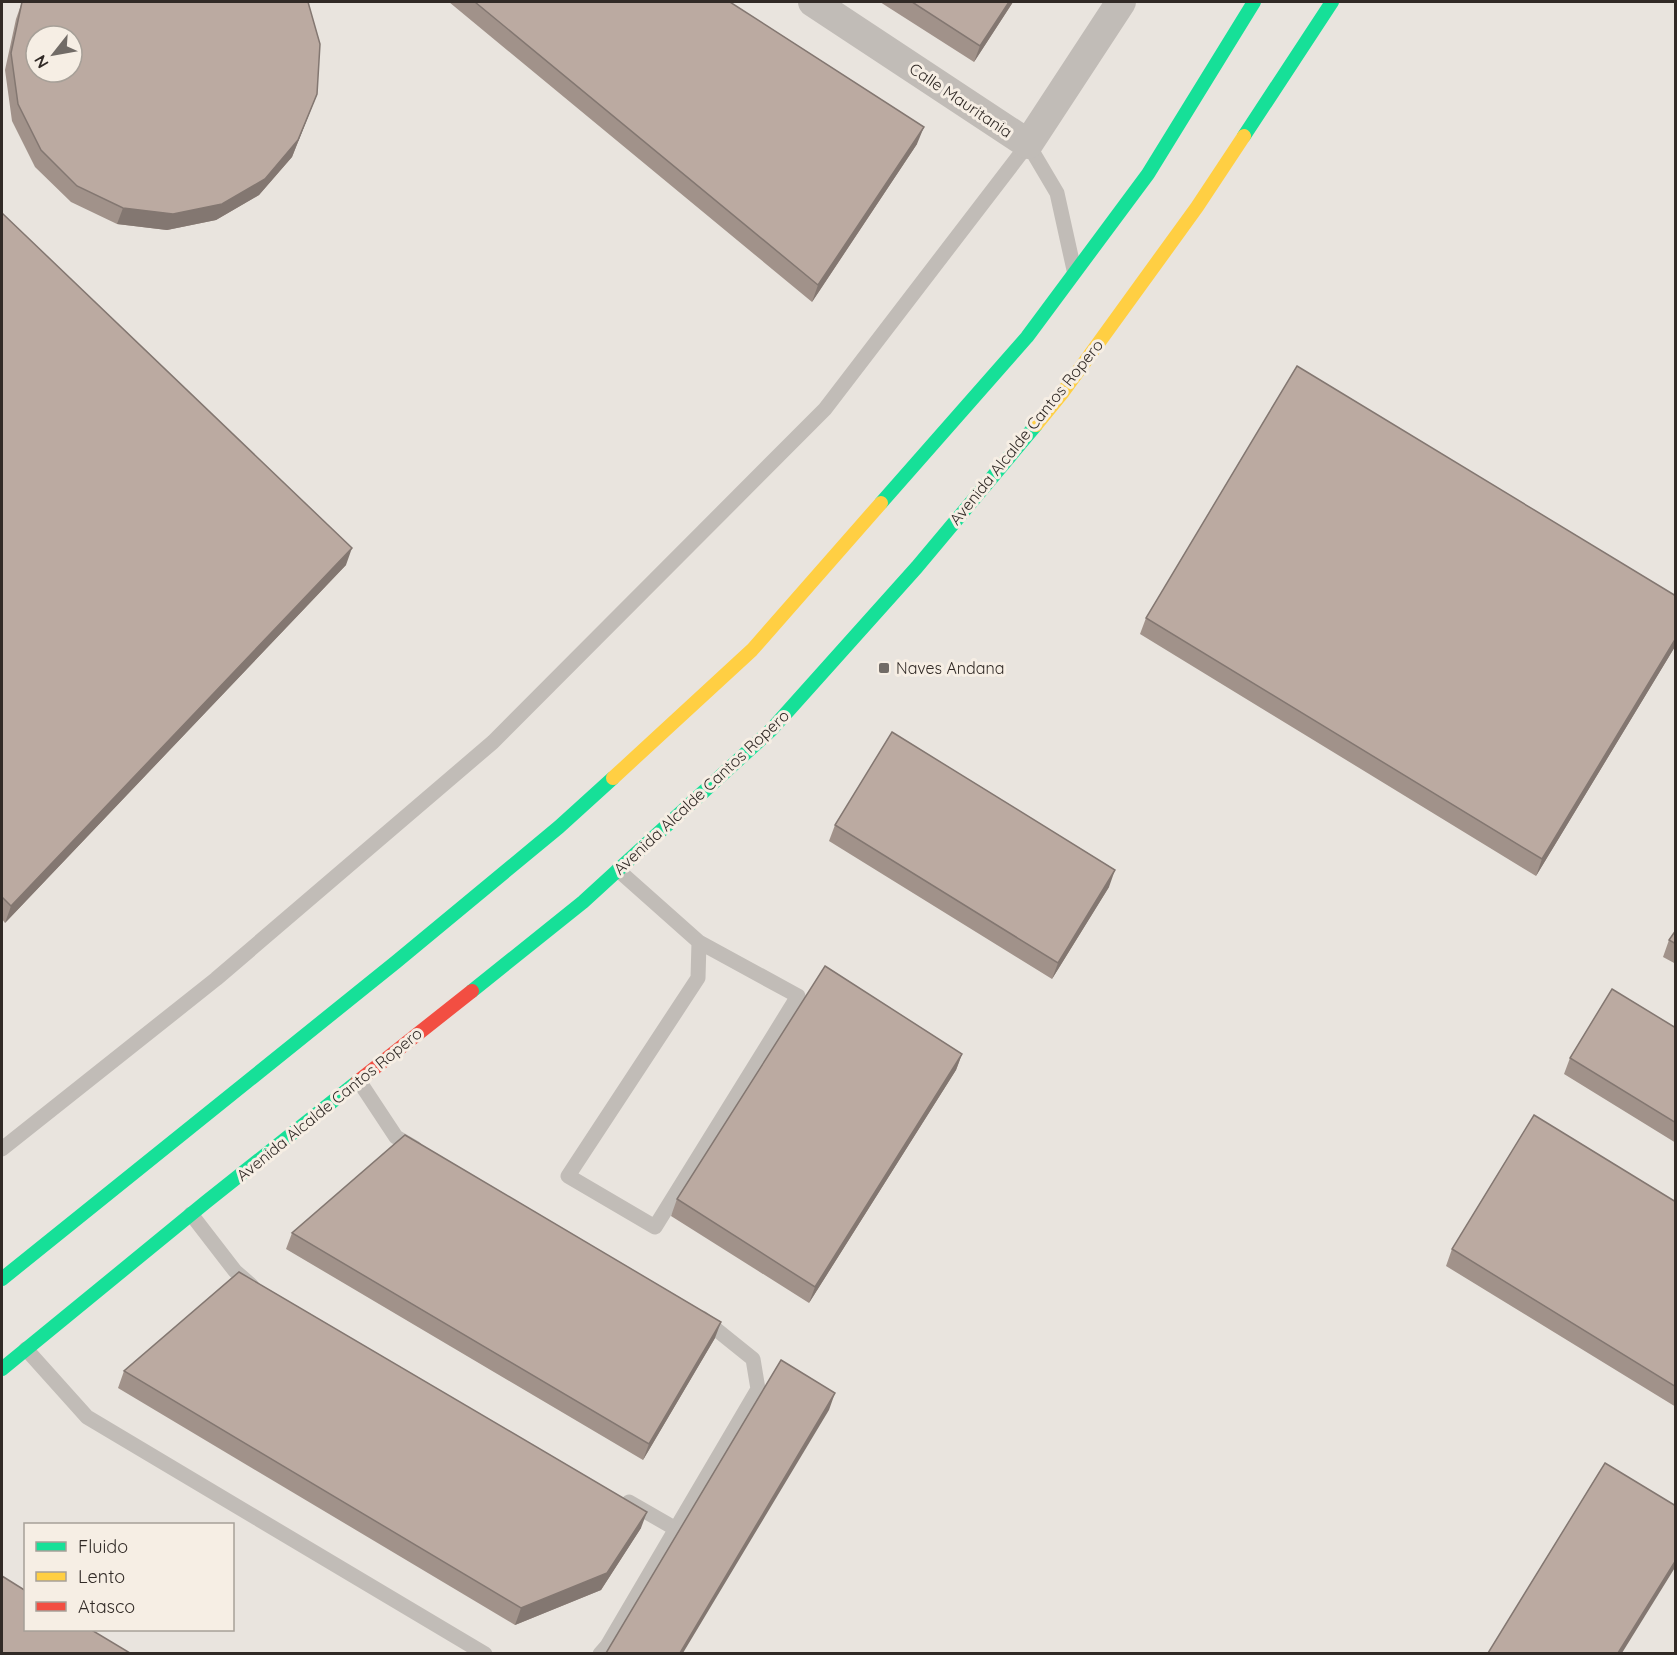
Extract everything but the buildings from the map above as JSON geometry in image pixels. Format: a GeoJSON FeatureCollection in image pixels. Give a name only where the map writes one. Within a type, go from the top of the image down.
{"type":"FeatureCollection","features":[{"type":"Feature","properties":{"kind":"main road"},"geometry":{"type":"LineString","coordinates":[[2,1279],[378,977],[559,827],[752,650],[1027,337],[1148,174],[1254,2]]}},
{"type":"Feature","properties":{"kind":"main road","name":"Avenida Alcalde Cantos Ropero"},"geometry":{"type":"LineString","coordinates":[[2,1369],[191,1214],[583,902],[771,730],[917,567],[1063,392],[1197,207],[1332,2]]}},
{"type":"Feature","properties":{"kind":"street","name":"Calle Mauritania"},"geometry":{"type":"LineString","coordinates":[[813,2],[1028,144],[1121,2]]}},
{"type":"Feature","properties":{"kind":"lane"},"geometry":{"type":"LineString","coordinates":[[2,1149],[216,979],[493,742],[825,409],[1028,144],[1057,193],[1074,273]]}},
{"type":"Feature","properties":{"kind":"lane"},"geometry":{"type":"LineString","coordinates":[[618,870],[699,942],[798,996],[656,1227],[568,1176],[698,978],[699,942]]}},
{"type":"Feature","properties":{"kind":"lane"},"geometry":{"type":"LineString","coordinates":[[359,1080],[396,1137],[424,1153]]}},
{"type":"Feature","properties":{"kind":"lane"},"geometry":{"type":"LineString","coordinates":[[191,1214],[235,1271],[254,1287],[263,1291]]}},
{"type":"Feature","properties":{"kind":"lane"},"geometry":{"type":"LineString","coordinates":[[600,1653],[607,1646],[758,1389],[753,1359],[711,1323],[690,1311]]}},
{"type":"Feature","properties":{"kind":"lane"},"geometry":{"type":"LineString","coordinates":[[26,1349],[87,1417],[484,1653]]}},
{"type":"Feature","properties":{"kind":"lane"},"geometry":{"type":"LineString","coordinates":[[615,1493],[676,1529]]}},
{"type":"Feature","properties":{"kind":"traffic: fast"},"geometry":{"type":"LineString","coordinates":[[881,503],[1027,337],[1148,174],[1254,2]]}},
{"type":"Feature","properties":{"kind":"traffic: fast"},"geometry":{"type":"LineString","coordinates":[[1244,136],[1332,2]]}},
{"type":"Feature","properties":{"kind":"traffic: fast"},"geometry":{"type":"LineString","coordinates":[[472,991],[583,902],[771,730],[917,567],[1036,425]]}},
{"type":"Feature","properties":{"kind":"traffic: fast"},"geometry":{"type":"LineString","coordinates":[[2,1279],[396,962],[559,827],[613,778]]}},
{"type":"Feature","properties":{"kind":"traffic: fast"},"geometry":{"type":"LineString","coordinates":[[2,1369],[357,1082]]}},
{"type":"Feature","properties":{"kind":"traffic: slow"},"geometry":{"type":"LineString","coordinates":[[1036,425],[1063,392],[1197,207],[1244,136]]}},
{"type":"Feature","properties":{"kind":"traffic: slow"},"geometry":{"type":"LineString","coordinates":[[613,778],[752,650],[881,503]]}},
{"type":"Feature","properties":{"kind":"traffic: jam"},"geometry":{"type":"LineString","coordinates":[[357,1082],[472,991]]}},
{"type":"Feature","properties":{"kind":"place","name":"Naves Andana"},"geometry":{"type":"Point","coordinates":[884,668]}}]}
